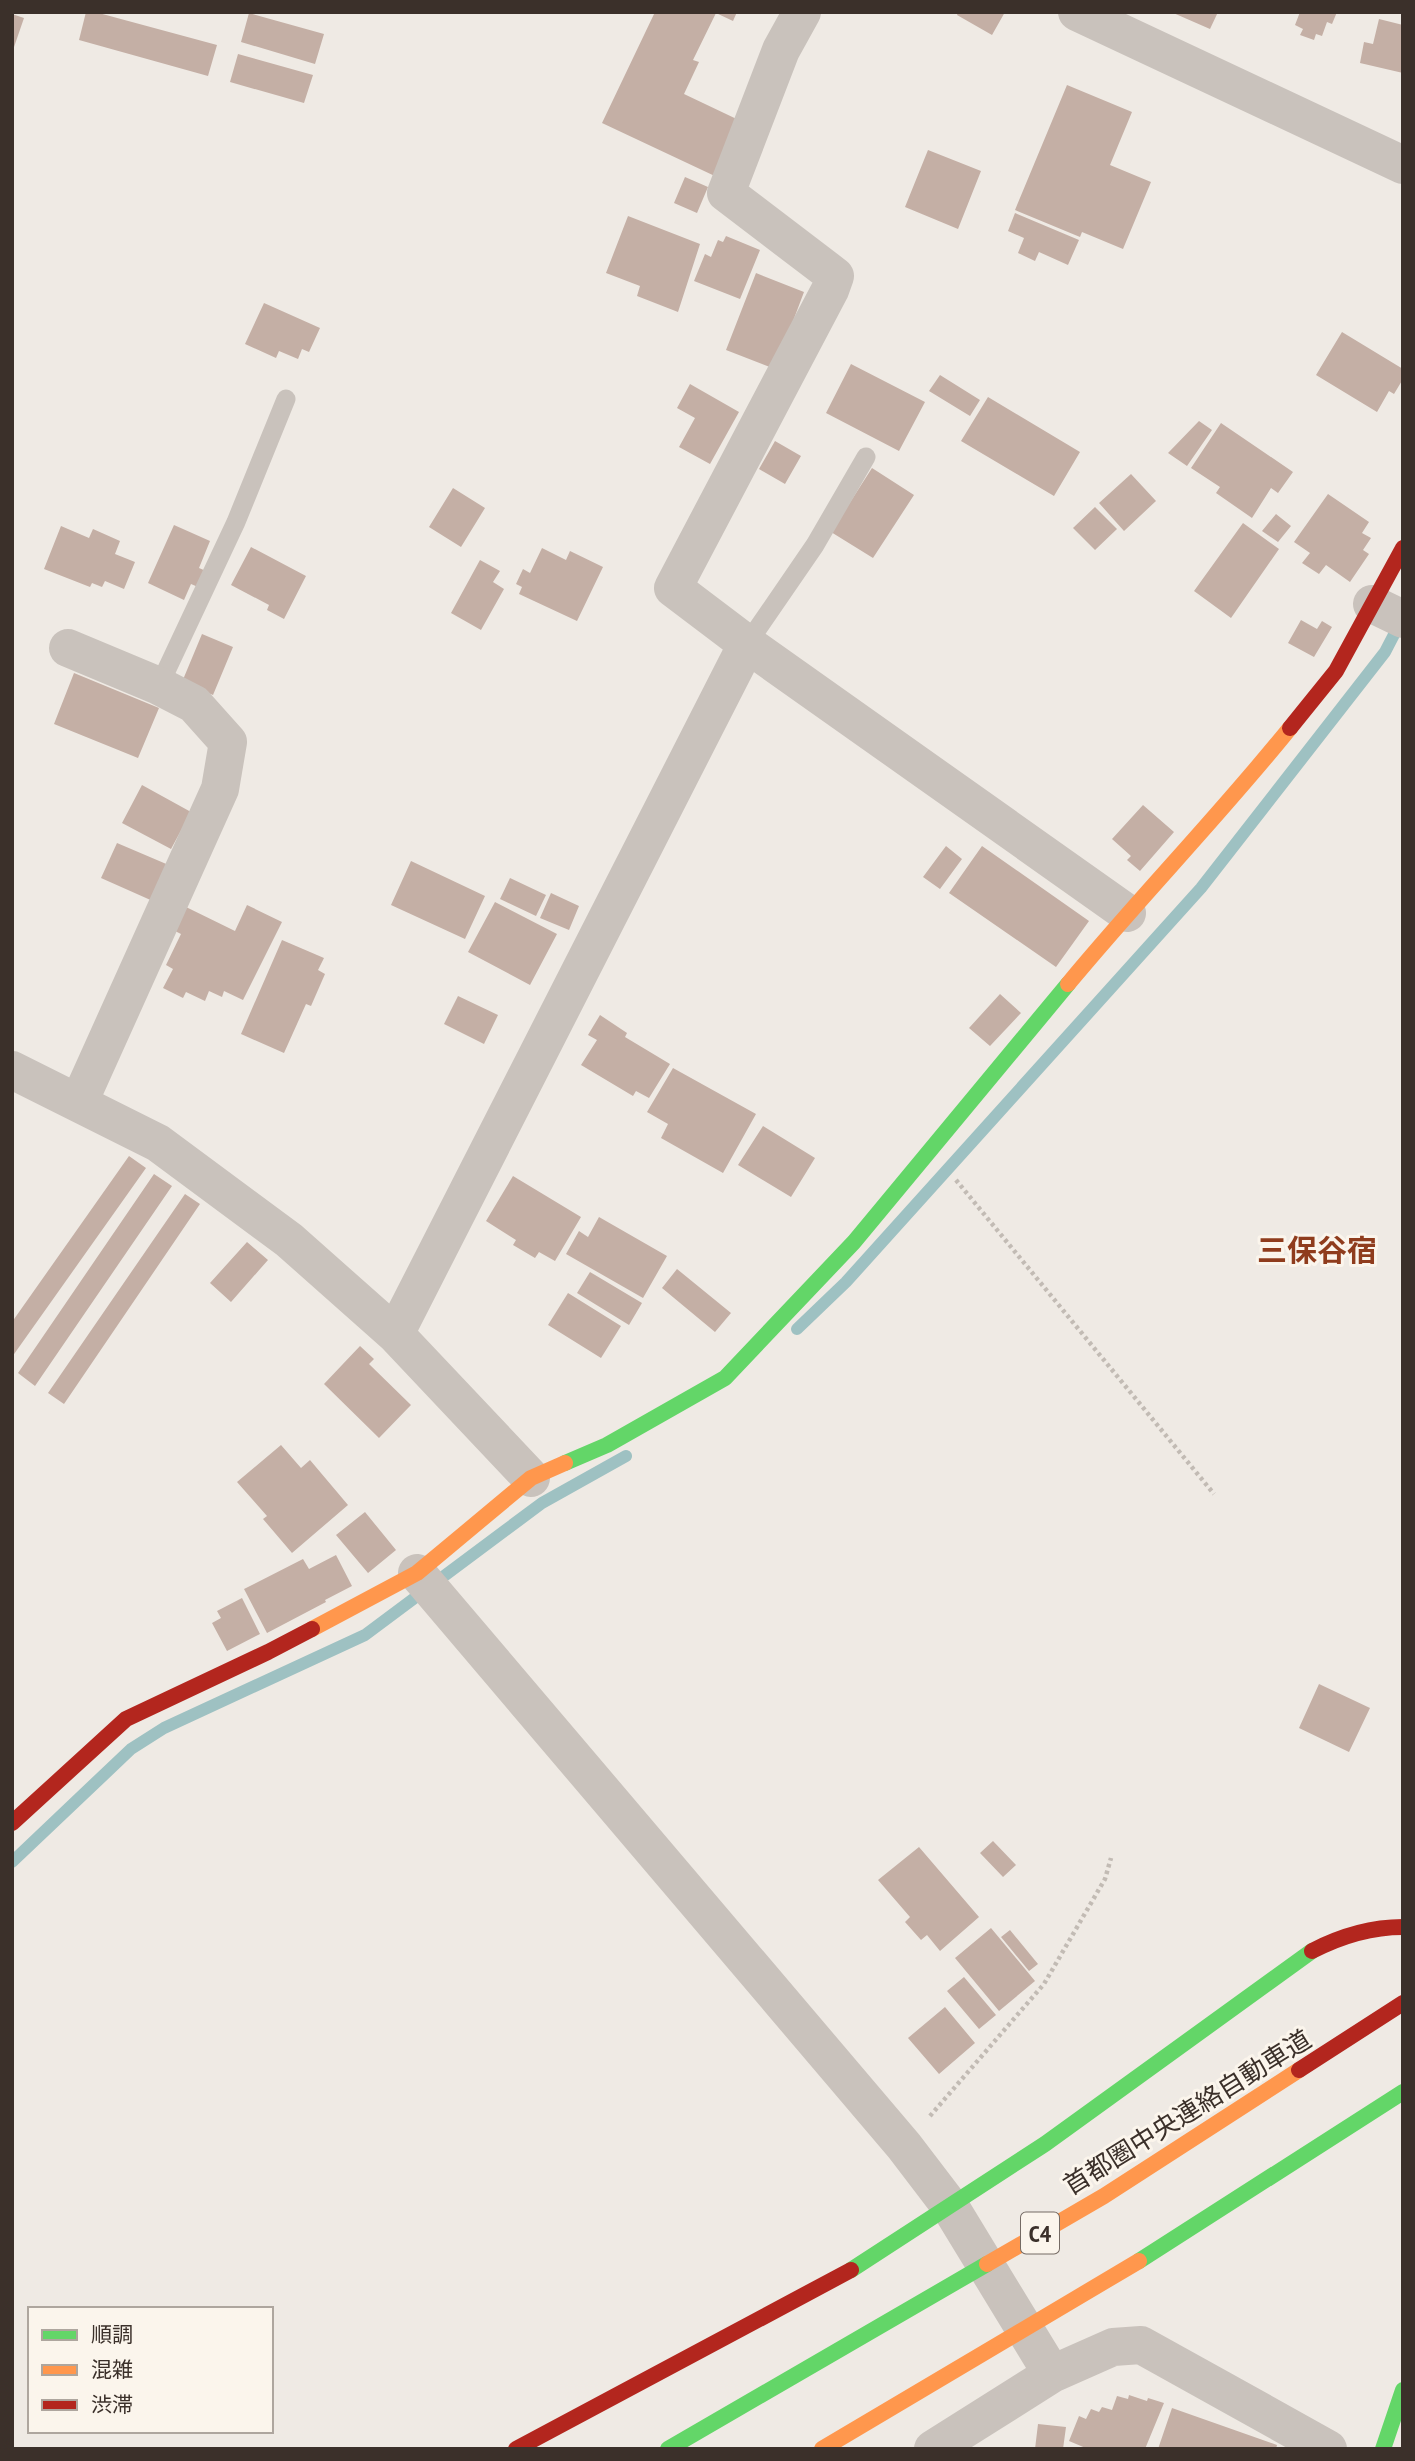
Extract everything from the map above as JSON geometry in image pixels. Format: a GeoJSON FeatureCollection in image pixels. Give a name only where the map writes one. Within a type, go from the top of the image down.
{"type":"FeatureCollection","features":[{"type":"Feature","properties":{"kind":"main road"},"geometry":{"type":"LineString","coordinates":[[12,1823],[126,1719],[268,1652],[417,1573],[531,1478],[607,1445],[725,1378],[855,1242],[1127,913],[1237,794],[1387,611],[1403,548]]}},
{"type":"Feature","properties":{"kind":"main road"},"geometry":{"type":"LineString","coordinates":[[516,2449],[848,2272],[1045,2144],[1304,1955],[1343,1935],[1381,1926],[1403,1927]]}},
{"type":"Feature","properties":{"kind":"main road","name":"首都圏中央連絡自動車道"},"geometry":{"type":"LineString","coordinates":[[668,2449],[1104,2196],[1403,2003]]}},
{"type":"Feature","properties":{"kind":"main road"},"geometry":{"type":"LineString","coordinates":[[822,2449],[1131,2266],[1403,2092]]}},
{"type":"Feature","properties":{"kind":"main road"},"geometry":{"type":"LineString","coordinates":[[1383,2449],[1403,2390]]}},
{"type":"Feature","properties":{"kind":"street"},"geometry":{"type":"LineString","coordinates":[[802,12],[781,50],[726,193],[835,275],[830,290],[673,588],[747,644],[1127,913]]}},
{"type":"Feature","properties":{"kind":"street"},"geometry":{"type":"LineString","coordinates":[[1077,12],[1403,165]]}},
{"type":"Feature","properties":{"kind":"street"},"geometry":{"type":"LineString","coordinates":[[395,1334],[747,644]]}},
{"type":"Feature","properties":{"kind":"street"},"geometry":{"type":"LineString","coordinates":[[68,648],[159,686],[194,704],[228,742],[220,789],[79,1102]]}},
{"type":"Feature","properties":{"kind":"street"},"geometry":{"type":"LineString","coordinates":[[12,1070],[158,1143],[289,1240],[395,1334],[531,1478]]}},
{"type":"Feature","properties":{"kind":"street"},"geometry":{"type":"LineString","coordinates":[[417,1573],[904,2146],[949,2205],[1052,2374]]}},
{"type":"Feature","properties":{"kind":"street"},"geometry":{"type":"LineString","coordinates":[[933,2449],[983,2433],[1052,2374],[1112,2347],[1141,2345],[1328,2449]]}},
{"type":"Feature","properties":{"kind":"lane"},"geometry":{"type":"LineString","coordinates":[[159,686],[236,522],[286,399]]}},
{"type":"Feature","properties":{"kind":"lane"},"geometry":{"type":"LineString","coordinates":[[747,644],[815,545],[866,457]]}},
{"type":"Feature","properties":{"kind":"path"},"geometry":{"type":"LineString","coordinates":[[931,1150],[1214,1494]]}},
{"type":"Feature","properties":{"kind":"path"},"geometry":{"type":"LineString","coordinates":[[904,2146],[1044,1984],[1105,1879],[1111,1858]]}},
{"type":"Feature","properties":{"kind":"building"},"geometry":{"type":"Polygon","coordinates":[[[86,12],[95,12],[217,45],[208,76],[79,40],[86,12]]]}},
{"type":"Feature","properties":{"kind":"building"},"geometry":{"type":"Polygon","coordinates":[[[655,12],[737,12],[733,21],[716,13],[693,60],[699,62],[684,94],[745,123],[719,178],[602,123],[655,12]]]}},
{"type":"Feature","properties":{"kind":"building"},"geometry":{"type":"Polygon","coordinates":[[[958,12],[1005,12],[992,35],[957,15],[958,12]]]}},
{"type":"Feature","properties":{"kind":"building"},"geometry":{"type":"Polygon","coordinates":[[[1171,12],[1218,12],[1210,29],[1171,12]]]}},
{"type":"Feature","properties":{"kind":"building"},"geometry":{"type":"Polygon","coordinates":[[[1300,12],[1337,12],[1332,24],[1327,22],[1322,36],[1316,34],[1314,40],[1300,35],[1303,29],[1295,25],[1300,12]]]}},
{"type":"Feature","properties":{"kind":"building"},"geometry":{"type":"Polygon","coordinates":[[[249,13],[324,34],[315,64],[241,42],[249,13]]]}},
{"type":"Feature","properties":{"kind":"building"},"geometry":{"type":"Polygon","coordinates":[[[12,14],[24,18],[13,50],[12,50],[12,14]]]}},
{"type":"Feature","properties":{"kind":"building"},"geometry":{"type":"Polygon","coordinates":[[[1379,19],[1403,25],[1403,73],[1360,63],[1364,42],[1373,44],[1379,19]]]}},
{"type":"Feature","properties":{"kind":"building"},"geometry":{"type":"Polygon","coordinates":[[[238,54],[313,75],[304,103],[230,82],[238,54]]]}},
{"type":"Feature","properties":{"kind":"building"},"geometry":{"type":"Polygon","coordinates":[[[1067,85],[1132,112],[1110,165],[1151,182],[1123,249],[1082,232],[1080,237],[1015,210],[1067,85]]]}},
{"type":"Feature","properties":{"kind":"building"},"geometry":{"type":"Polygon","coordinates":[[[928,150],[981,171],[958,229],[905,207],[928,150]]]}},
{"type":"Feature","properties":{"kind":"building"},"geometry":{"type":"Polygon","coordinates":[[[685,177],[708,187],[697,213],[674,203],[685,177]]]}},
{"type":"Feature","properties":{"kind":"building"},"geometry":{"type":"Polygon","coordinates":[[[1015,213],[1079,240],[1068,265],[1039,252],[1035,261],[1018,253],[1024,238],[1008,231],[1015,213]]]}},
{"type":"Feature","properties":{"kind":"building"},"geometry":{"type":"Polygon","coordinates":[[[628,216],[700,244],[678,312],[637,296],[640,286],[606,273],[628,216]]]}},
{"type":"Feature","properties":{"kind":"building"},"geometry":{"type":"Polygon","coordinates":[[[726,236],[760,250],[740,299],[694,281],[705,254],[711,257],[718,240],[723,242],[726,236]]]}},
{"type":"Feature","properties":{"kind":"building"},"geometry":{"type":"Polygon","coordinates":[[[756,273],[804,292],[775,369],[726,350],[756,273]]]}},
{"type":"Feature","properties":{"kind":"building"},"geometry":{"type":"Polygon","coordinates":[[[264,303],[320,328],[309,352],[302,349],[298,359],[279,351],[276,358],[245,344],[264,303]]]}},
{"type":"Feature","properties":{"kind":"building"},"geometry":{"type":"Polygon","coordinates":[[[1342,332],[1403,369],[1403,379],[1394,394],[1389,391],[1377,412],[1316,375],[1342,332]]]}},
{"type":"Feature","properties":{"kind":"building"},"geometry":{"type":"Polygon","coordinates":[[[851,364],[925,402],[899,451],[826,413],[851,364]]]}},
{"type":"Feature","properties":{"kind":"building"},"geometry":{"type":"Polygon","coordinates":[[[940,375],[980,400],[970,416],[929,391],[940,375]]]}},
{"type":"Feature","properties":{"kind":"building"},"geometry":{"type":"Polygon","coordinates":[[[690,384],[739,412],[710,464],[679,447],[695,418],[677,408],[690,384]]]}},
{"type":"Feature","properties":{"kind":"building"},"geometry":{"type":"Polygon","coordinates":[[[988,397],[1080,452],[1054,496],[961,441],[988,397]]]}},
{"type":"Feature","properties":{"kind":"building"},"geometry":{"type":"Polygon","coordinates":[[[1199,421],[1212,430],[1187,466],[1168,453],[1199,421]]]}},
{"type":"Feature","properties":{"kind":"building"},"geometry":{"type":"Polygon","coordinates":[[[1221,423],[1293,472],[1278,493],[1271,488],[1252,518],[1216,493],[1220,487],[1191,468],[1221,423]]]}},
{"type":"Feature","properties":{"kind":"building"},"geometry":{"type":"Polygon","coordinates":[[[775,441],[801,456],[785,484],[759,469],[775,441]]]}},
{"type":"Feature","properties":{"kind":"building"},"geometry":{"type":"Polygon","coordinates":[[[872,468],[914,495],[873,558],[831,532],[872,468]]]}},
{"type":"Feature","properties":{"kind":"building"},"geometry":{"type":"Polygon","coordinates":[[[1131,474],[1156,501],[1124,531],[1099,503],[1131,474]]]}},
{"type":"Feature","properties":{"kind":"building"},"geometry":{"type":"Polygon","coordinates":[[[453,488],[485,508],[461,547],[429,527],[453,488]]]}},
{"type":"Feature","properties":{"kind":"building"},"geometry":{"type":"Polygon","coordinates":[[[1328,494],[1369,522],[1362,533],[1371,538],[1363,550],[1369,554],[1350,582],[1326,565],[1319,574],[1302,563],[1310,553],[1294,542],[1328,494]]]}},
{"type":"Feature","properties":{"kind":"building"},"geometry":{"type":"Polygon","coordinates":[[[1095,507],[1117,529],[1095,550],[1073,528],[1095,507]]]}},
{"type":"Feature","properties":{"kind":"building"},"geometry":{"type":"Polygon","coordinates":[[[1276,514],[1291,526],[1278,542],[1262,531],[1276,514]]]}},
{"type":"Feature","properties":{"kind":"building"},"geometry":{"type":"Polygon","coordinates":[[[1243,523],[1279,549],[1231,618],[1194,591],[1243,523]]]}},
{"type":"Feature","properties":{"kind":"building"},"geometry":{"type":"Polygon","coordinates":[[[174,525],[210,541],[199,568],[206,571],[198,587],[191,584],[184,600],[148,583],[174,525]]]}},
{"type":"Feature","properties":{"kind":"building"},"geometry":{"type":"Polygon","coordinates":[[[61,526],[89,538],[93,529],[120,541],[115,554],[135,562],[124,589],[105,581],[102,587],[92,583],[90,587],[44,569],[61,526]]]}},
{"type":"Feature","properties":{"kind":"building"},"geometry":{"type":"Polygon","coordinates":[[[251,547],[306,576],[284,619],[267,610],[269,605],[231,585],[251,547]]]}},
{"type":"Feature","properties":{"kind":"building"},"geometry":{"type":"Polygon","coordinates":[[[542,548],[566,560],[570,551],[603,567],[577,621],[519,594],[522,587],[516,584],[523,569],[530,573],[542,548]]]}},
{"type":"Feature","properties":{"kind":"building"},"geometry":{"type":"Polygon","coordinates":[[[480,560],[500,571],[493,582],[504,589],[481,630],[451,613],[480,560]]]}},
{"type":"Feature","properties":{"kind":"building"},"geometry":{"type":"Polygon","coordinates":[[[1301,620],[1317,629],[1322,621],[1332,627],[1314,657],[1288,643],[1301,620]]]}},
{"type":"Feature","properties":{"kind":"building"},"geometry":{"type":"Polygon","coordinates":[[[202,634],[233,647],[213,695],[182,682],[202,634]]]}},
{"type":"Feature","properties":{"kind":"building"},"geometry":{"type":"Polygon","coordinates":[[[74,673],[159,708],[138,758],[54,724],[74,673]]]}},
{"type":"Feature","properties":{"kind":"building"},"geometry":{"type":"Polygon","coordinates":[[[142,785],[191,812],[171,849],[122,823],[142,785]]]}},
{"type":"Feature","properties":{"kind":"building"},"geometry":{"type":"Polygon","coordinates":[[[1143,805],[1174,832],[1140,871],[1127,860],[1131,856],[1112,839],[1143,805]]]}},
{"type":"Feature","properties":{"kind":"building"},"geometry":{"type":"Polygon","coordinates":[[[117,843],[171,866],[155,902],[101,878],[117,843]]]}},
{"type":"Feature","properties":{"kind":"building"},"geometry":{"type":"Polygon","coordinates":[[[946,846],[962,859],[940,889],[923,877],[946,846]]]}},
{"type":"Feature","properties":{"kind":"building"},"geometry":{"type":"Polygon","coordinates":[[[982,846],[1089,921],[1056,967],[949,893],[982,846]]]}},
{"type":"Feature","properties":{"kind":"building"},"geometry":{"type":"Polygon","coordinates":[[[411,861],[485,896],[465,939],[391,905],[411,861]]]}},
{"type":"Feature","properties":{"kind":"building"},"geometry":{"type":"Polygon","coordinates":[[[510,878],[546,895],[536,916],[500,899],[510,878]]]}},
{"type":"Feature","properties":{"kind":"building"},"geometry":{"type":"Polygon","coordinates":[[[551,893],[579,906],[569,930],[540,918],[551,893]]]}},
{"type":"Feature","properties":{"kind":"building"},"geometry":{"type":"Polygon","coordinates":[[[495,902],[557,934],[530,985],[468,952],[495,902]]]}},
{"type":"Feature","properties":{"kind":"building"},"geometry":{"type":"Polygon","coordinates":[[[247,905],[282,922],[243,1000],[224,991],[222,997],[209,991],[205,1001],[186,992],[183,998],[163,988],[173,969],[166,965],[181,934],[175,931],[186,907],[235,931],[247,905]]]}},
{"type":"Feature","properties":{"kind":"building"},"geometry":{"type":"Polygon","coordinates":[[[282,940],[324,958],[318,970],[325,974],[311,1006],[306,1004],[284,1053],[241,1034],[282,940]]]}},
{"type":"Feature","properties":{"kind":"building"},"geometry":{"type":"Polygon","coordinates":[[[1000,994],[1021,1013],[990,1046],[969,1028],[1000,994]]]}},
{"type":"Feature","properties":{"kind":"building"},"geometry":{"type":"Polygon","coordinates":[[[458,996],[498,1015],[484,1044],[444,1024],[458,996]]]}},
{"type":"Feature","properties":{"kind":"building"},"geometry":{"type":"Polygon","coordinates":[[[600,1015],[627,1033],[625,1037],[670,1064],[649,1098],[636,1091],[633,1096],[581,1065],[597,1040],[588,1035],[600,1015]]]}},
{"type":"Feature","properties":{"kind":"building"},"geometry":{"type":"Polygon","coordinates":[[[673,1068],[756,1114],[723,1173],[661,1138],[668,1124],[647,1112],[673,1068]]]}},
{"type":"Feature","properties":{"kind":"building"},"geometry":{"type":"Polygon","coordinates":[[[763,1126],[815,1158],[791,1197],[738,1165],[763,1126]]]}},
{"type":"Feature","properties":{"kind":"building"},"geometry":{"type":"Polygon","coordinates":[[[129,1156],[146,1168],[12,1357],[12,1322],[129,1156]]]}},
{"type":"Feature","properties":{"kind":"building"},"geometry":{"type":"Polygon","coordinates":[[[154,1174],[172,1186],[35,1386],[18,1373],[154,1174]]]}},
{"type":"Feature","properties":{"kind":"building"},"geometry":{"type":"Polygon","coordinates":[[[513,1176],[581,1217],[555,1261],[539,1252],[535,1258],[513,1245],[516,1240],[486,1221],[513,1176]]]}},
{"type":"Feature","properties":{"kind":"building"},"geometry":{"type":"Polygon","coordinates":[[[185,1194],[200,1204],[64,1404],[48,1393],[185,1194]]]}},
{"type":"Feature","properties":{"kind":"building"},"geometry":{"type":"Polygon","coordinates":[[[599,1217],[667,1256],[643,1298],[566,1254],[579,1231],[588,1237],[599,1217]]]}},
{"type":"Feature","properties":{"kind":"building"},"geometry":{"type":"Polygon","coordinates":[[[247,1242],[268,1260],[231,1302],[210,1283],[247,1242]]]}},
{"type":"Feature","properties":{"kind":"building"},"geometry":{"type":"Polygon","coordinates":[[[677,1269],[731,1313],[715,1332],[662,1288],[677,1269]]]}},
{"type":"Feature","properties":{"kind":"building"},"geometry":{"type":"Polygon","coordinates":[[[590,1272],[642,1303],[629,1325],[577,1293],[590,1272]]]}},
{"type":"Feature","properties":{"kind":"building"},"geometry":{"type":"Polygon","coordinates":[[[568,1293],[621,1326],[601,1358],[548,1325],[568,1293]]]}},
{"type":"Feature","properties":{"kind":"building"},"geometry":{"type":"Polygon","coordinates":[[[360,1346],[374,1359],[369,1364],[411,1405],[379,1438],[324,1384],[360,1346]]]}},
{"type":"Feature","properties":{"kind":"building"},"geometry":{"type":"Polygon","coordinates":[[[281,1445],[301,1468],[310,1460],[348,1505],[292,1553],[263,1519],[267,1516],[237,1482],[281,1445]]]}},
{"type":"Feature","properties":{"kind":"building"},"geometry":{"type":"Polygon","coordinates":[[[365,1512],[396,1550],[368,1573],[336,1535],[365,1512]]]}},
{"type":"Feature","properties":{"kind":"building"},"geometry":{"type":"Polygon","coordinates":[[[336,1555],[352,1586],[267,1633],[244,1589],[303,1559],[309,1569],[336,1555]]]}},
{"type":"Feature","properties":{"kind":"building"},"geometry":{"type":"Polygon","coordinates":[[[242,1598],[260,1634],[227,1651],[212,1623],[221,1618],[217,1611],[242,1598]]]}},
{"type":"Feature","properties":{"kind":"building"},"geometry":{"type":"Polygon","coordinates":[[[1319,1684],[1370,1708],[1349,1752],[1299,1728],[1319,1684]]]}},
{"type":"Feature","properties":{"kind":"building"},"geometry":{"type":"Polygon","coordinates":[[[993,1841],[1016,1865],[1003,1877],[980,1853],[993,1841]]]}},
{"type":"Feature","properties":{"kind":"building"},"geometry":{"type":"Polygon","coordinates":[[[919,1847],[979,1917],[940,1951],[927,1935],[921,1940],[905,1922],[910,1917],[878,1880],[919,1847]]]}},
{"type":"Feature","properties":{"kind":"building"},"geometry":{"type":"Polygon","coordinates":[[[991,1928],[1035,1981],[999,2011],[955,1958],[991,1928]]]}},
{"type":"Feature","properties":{"kind":"building"},"geometry":{"type":"Polygon","coordinates":[[[1010,1930],[1038,1964],[1029,1971],[1001,1937],[1010,1930]]]}},
{"type":"Feature","properties":{"kind":"building"},"geometry":{"type":"Polygon","coordinates":[[[964,1977],[996,2015],[979,2029],[947,1991],[964,1977]]]}},
{"type":"Feature","properties":{"kind":"building"},"geometry":{"type":"Polygon","coordinates":[[[945,2007],[975,2043],[939,2074],[908,2038],[945,2007]]]}},
{"type":"Feature","properties":{"kind":"building"},"geometry":{"type":"Polygon","coordinates":[[[1129,2395],[1164,2403],[1145,2449],[1088,2449],[1069,2441],[1079,2416],[1086,2419],[1091,2409],[1099,2412],[1102,2407],[1112,2410],[1117,2396],[1128,2399],[1129,2395]]]}},
{"type":"Feature","properties":{"kind":"building"},"geometry":{"type":"Polygon","coordinates":[[[1172,2408],[1277,2445],[1276,2449],[1158,2449],[1172,2408]]]}},
{"type":"Feature","properties":{"kind":"building"},"geometry":{"type":"Polygon","coordinates":[[[1038,2424],[1066,2427],[1063,2449],[1035,2449],[1038,2424]]]}},
{"type":"Feature","properties":{"kind":"waterway"},"geometry":{"type":"LineString","coordinates":[[797,1329],[846,1282],[1201,888],[1385,652],[1400,623]]}},
{"type":"Feature","properties":{"kind":"waterway"},"geometry":{"type":"LineString","coordinates":[[12,1862],[131,1749],[164,1728],[365,1635],[542,1503],[626,1456]]}},
{"type":"Feature","properties":{"kind":"traffic: fast"},"geometry":{"type":"LineString","coordinates":[[565,1463],[607,1445],[725,1378],[854,1242],[1068,984]]}},
{"type":"Feature","properties":{"kind":"traffic: fast"},"geometry":{"type":"LineString","coordinates":[[851,2270],[1045,2144],[1312,1951]]}},
{"type":"Feature","properties":{"kind":"traffic: fast"},"geometry":{"type":"LineString","coordinates":[[1139,2261],[1403,2092]]}},
{"type":"Feature","properties":{"kind":"traffic: fast"},"geometry":{"type":"LineString","coordinates":[[668,2449],[987,2264]]}},
{"type":"Feature","properties":{"kind":"traffic: fast"},"geometry":{"type":"LineString","coordinates":[[1383,2449],[1403,2390]]}},
{"type":"Feature","properties":{"kind":"traffic: slow"},"geometry":{"type":"LineString","coordinates":[[1068,984],[1290,728]]}},
{"type":"Feature","properties":{"kind":"traffic: slow"},"geometry":{"type":"LineString","coordinates":[[312,1629],[417,1573],[531,1478],[565,1463]]}},
{"type":"Feature","properties":{"kind":"traffic: slow"},"geometry":{"type":"LineString","coordinates":[[987,2264],[1104,2196],[1299,2070]]}},
{"type":"Feature","properties":{"kind":"traffic: slow"},"geometry":{"type":"LineString","coordinates":[[822,2449],[1139,2261]]}},
{"type":"Feature","properties":{"kind":"traffic: jam"},"geometry":{"type":"LineString","coordinates":[[1290,728],[1336,671],[1403,548]]}},
{"type":"Feature","properties":{"kind":"traffic: jam"},"geometry":{"type":"LineString","coordinates":[[12,1823],[126,1719],[312,1629]]}},
{"type":"Feature","properties":{"kind":"traffic: jam"},"geometry":{"type":"LineString","coordinates":[[1312,1951],[1356,1933],[1403,1927]]}},
{"type":"Feature","properties":{"kind":"traffic: jam"},"geometry":{"type":"LineString","coordinates":[[1299,2070],[1403,2003]]}},
{"type":"Feature","properties":{"kind":"traffic: jam"},"geometry":{"type":"LineString","coordinates":[[516,2449],[851,2270]]}},
{"type":"Feature","properties":{"kind":"district","name":"三保谷宿"},"geometry":{"type":"Point","coordinates":[1317,1249]}}]}
